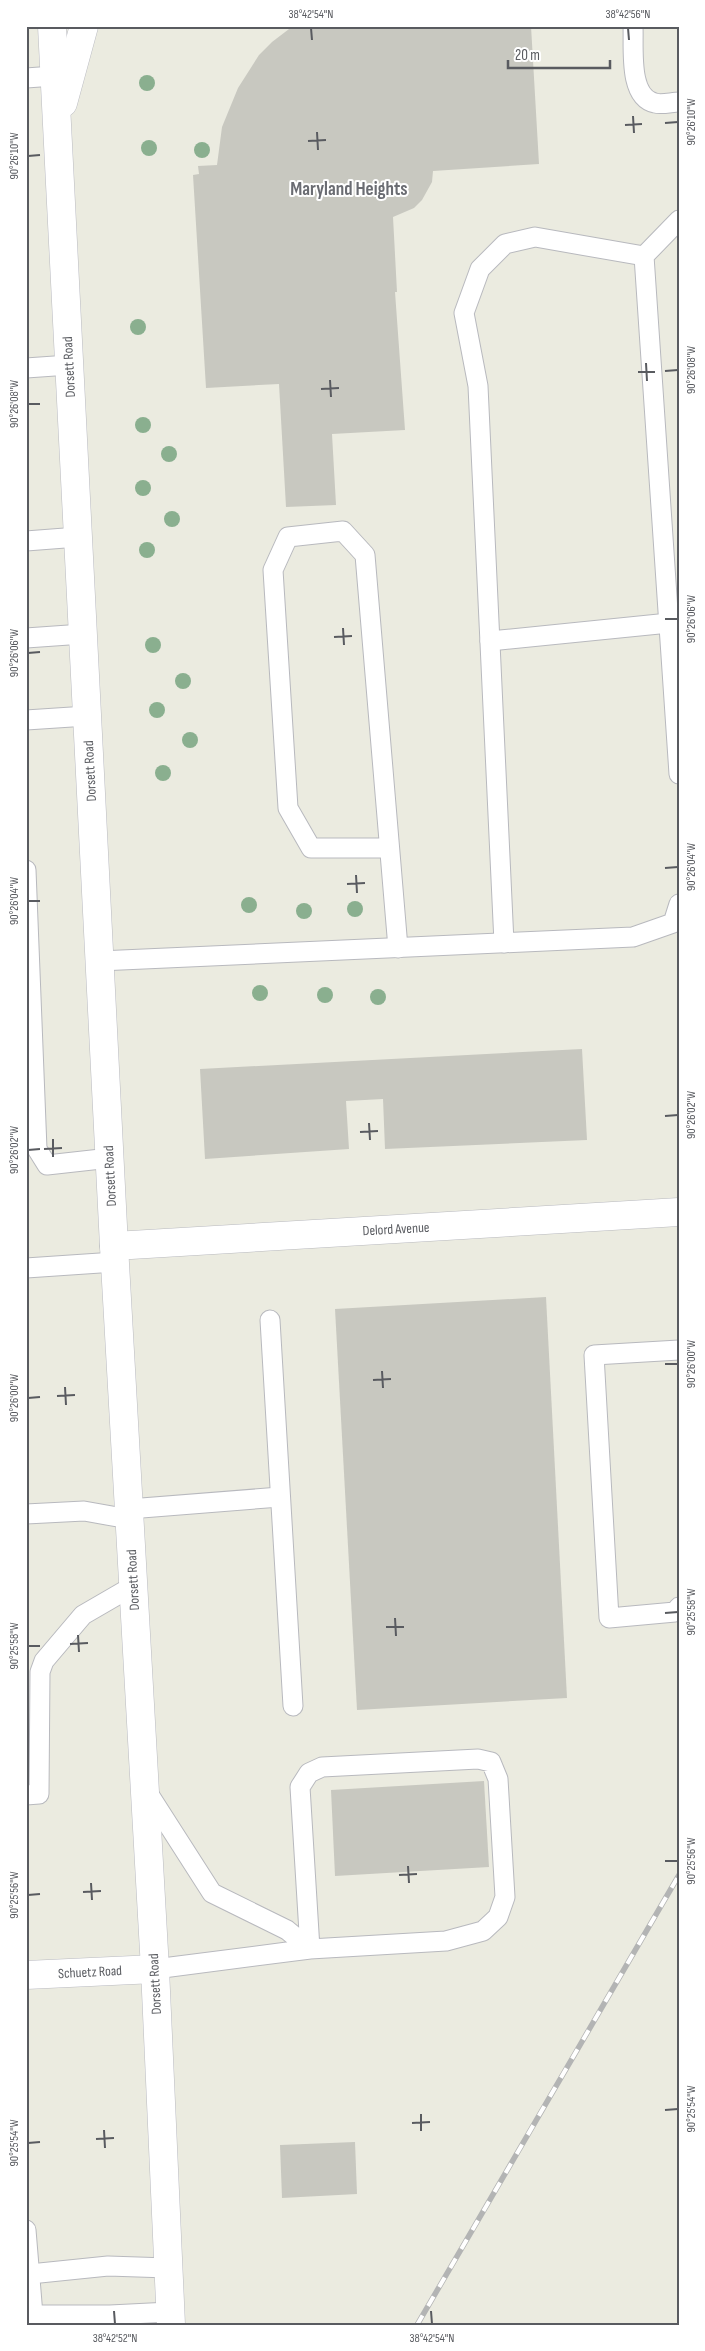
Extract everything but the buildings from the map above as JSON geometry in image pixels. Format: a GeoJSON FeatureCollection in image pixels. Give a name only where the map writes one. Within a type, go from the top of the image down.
{"type":"FeatureCollection","features":[{"type":"Feature","properties":{"kind":"main road","name":"Dorsett Road"},"geometry":{"type":"LineString","coordinates":[[52,26],[114,1254],[154,1969],[171,2318]]}},
{"type":"Feature","properties":{"kind":"main road"},"geometry":{"type":"LineString","coordinates":[[57,126],[84,26]]}},
{"type":"Feature","properties":{"kind":"main road","name":"Delord Avenue"},"geometry":{"type":"LineString","coordinates":[[114,1254],[679,1212]]}},
{"type":"Feature","properties":{"kind":"main road","name":"Schuetz Road"},"geometry":{"type":"LineString","coordinates":[[26,1975],[154,1969]]}},
{"type":"Feature","properties":{"kind":"lane"},"geometry":{"type":"LineString","coordinates":[[632,26],[636,88],[644,98],[656,104],[679,102]]}},
{"type":"Feature","properties":{"kind":"lane"},"geometry":{"type":"LineString","coordinates":[[26,78],[54,76]]}},
{"type":"Feature","properties":{"kind":"lane"},"geometry":{"type":"LineString","coordinates":[[679,220],[644,256],[679,774]]}},
{"type":"Feature","properties":{"kind":"lane"},"geometry":{"type":"LineString","coordinates":[[504,942],[478,386],[464,313],[480,269],[505,244],[534,237],[644,256]]}},
{"type":"Feature","properties":{"kind":"lane"},"geometry":{"type":"LineString","coordinates":[[26,368],[69,364]]}},
{"type":"Feature","properties":{"kind":"lane"},"geometry":{"type":"LineString","coordinates":[[389,848],[311,848],[288,808],[273,570],[288,537],[343,531],[364,555],[398,948]]}},
{"type":"Feature","properties":{"kind":"lane"},"geometry":{"type":"LineString","coordinates":[[26,541],[78,537]]}},
{"type":"Feature","properties":{"kind":"lane"},"geometry":{"type":"LineString","coordinates":[[490,641],[669,623]]}},
{"type":"Feature","properties":{"kind":"lane"},"geometry":{"type":"LineString","coordinates":[[26,638],[83,634]]}},
{"type":"Feature","properties":{"kind":"lane"},"geometry":{"type":"LineString","coordinates":[[26,720],[87,716]]}},
{"type":"Feature","properties":{"kind":"lane"},"geometry":{"type":"LineString","coordinates":[[26,870],[37,1149],[47,1166],[110,1158]]}},
{"type":"Feature","properties":{"kind":"lane"},"geometry":{"type":"LineString","coordinates":[[99,961],[633,937],[673,923],[679,904]]}},
{"type":"Feature","properties":{"kind":"lane"},"geometry":{"type":"LineString","coordinates":[[26,1268],[114,1254]]}},
{"type":"Feature","properties":{"kind":"lane"},"geometry":{"type":"LineString","coordinates":[[270,1320],[292,1706]]}},
{"type":"Feature","properties":{"kind":"lane"},"geometry":{"type":"LineString","coordinates":[[679,1350],[594,1355],[609,1618],[675,1612],[679,1607]]}},
{"type":"Feature","properties":{"kind":"lane"},"geometry":{"type":"LineString","coordinates":[[26,1514],[84,1511],[129,1514],[280,1498]]}},
{"type":"Feature","properties":{"kind":"lane"},"geometry":{"type":"LineString","coordinates":[[26,1795],[39,1794],[40,1672],[44,1661],[83,1615],[133,1586]]}},
{"type":"Feature","properties":{"kind":"lane"},"geometry":{"type":"LineString","coordinates":[[154,1969],[310,1949],[446,1941],[484,1931],[498,1918],[505,1896],[498,1779],[491,1762],[478,1759],[322,1767],[309,1773],[300,1786],[310,1949]]}},
{"type":"Feature","properties":{"kind":"lane"},"geometry":{"type":"LineString","coordinates":[[144,1788],[212,1893],[287,1930],[310,1949]]}},
{"type":"Feature","properties":{"kind":"lane"},"geometry":{"type":"LineString","coordinates":[[26,2230],[33,2315],[110,2315],[171,2318]]}},
{"type":"Feature","properties":{"kind":"lane"},"geometry":{"type":"LineString","coordinates":[[30,2274],[108,2266],[168,2268]]}},
{"type":"Feature","properties":{"kind":"railway"},"geometry":{"type":"LineString","coordinates":[[417,2325],[679,1875]]}},
{"type":"Feature","properties":{"kind":"district","name":"Maryland Heights"},"geometry":{"type":"Point","coordinates":[349,189]}}]}
